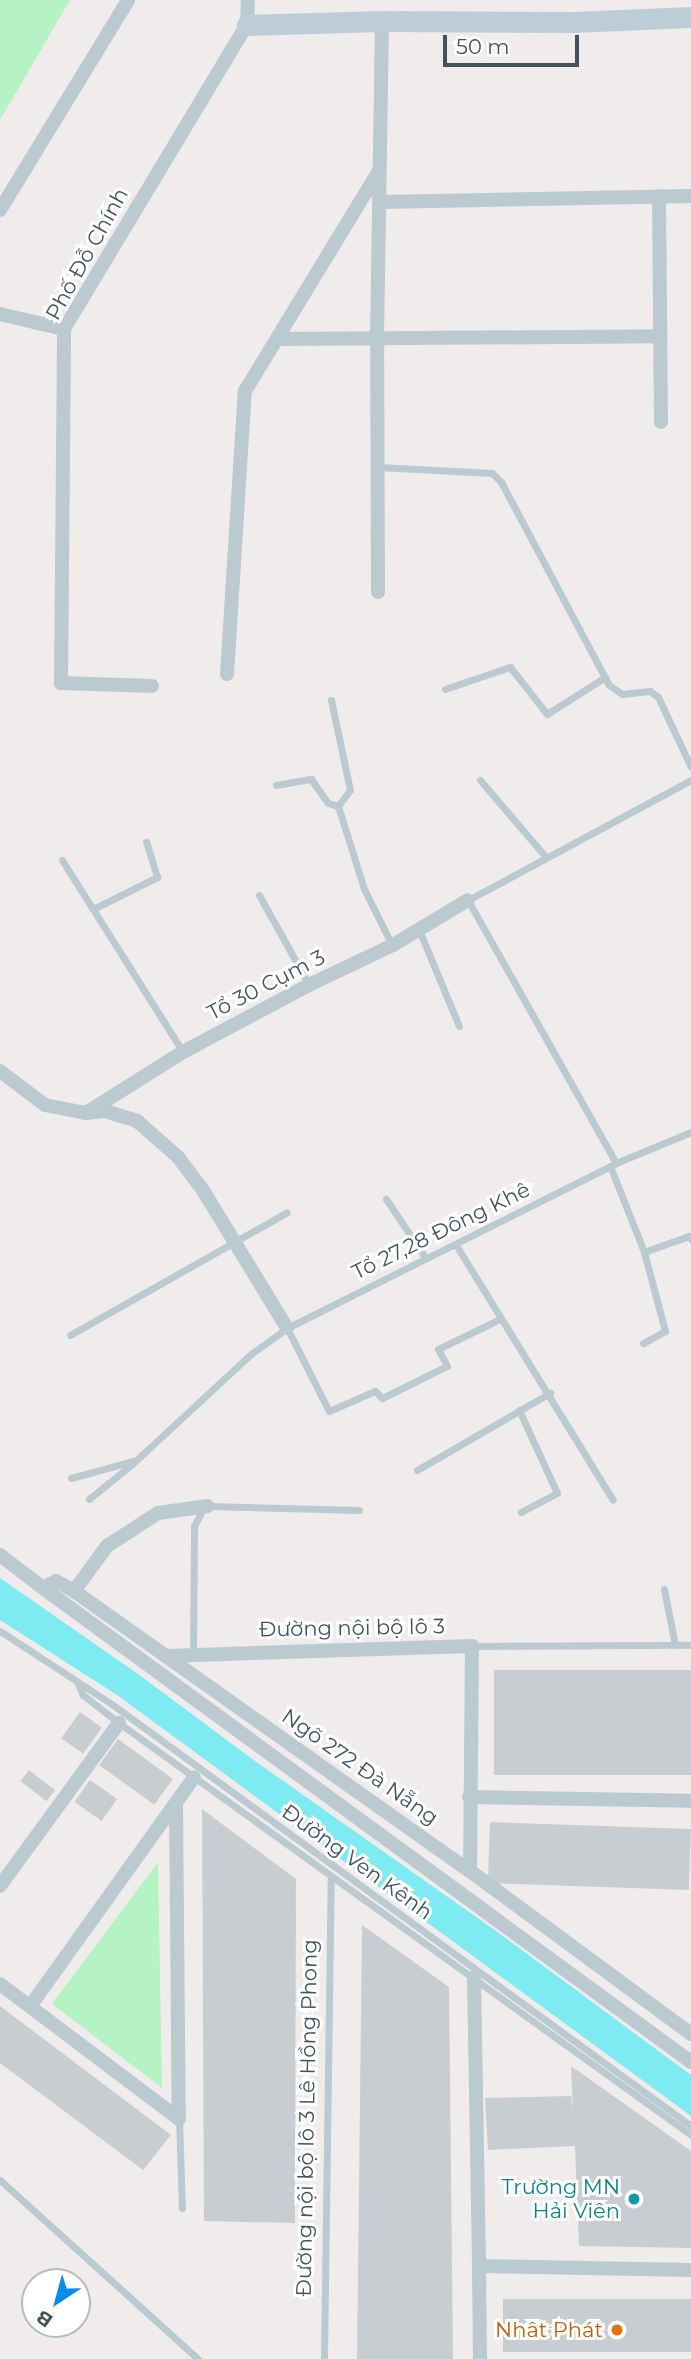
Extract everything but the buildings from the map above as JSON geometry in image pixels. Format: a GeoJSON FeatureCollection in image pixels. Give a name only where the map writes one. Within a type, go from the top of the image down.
{"type":"FeatureCollection","features":[{"type":"Feature","properties":{"kind":"street"},"geometry":{"type":"LineString","coordinates":[[0,210],[128,0]]}},
{"type":"Feature","properties":{"kind":"street","name":"Phố Đỗ Chính"},"geometry":{"type":"LineString","coordinates":[[152,686],[61,683],[64,329],[247,25],[248,0]]}},
{"type":"Feature","properties":{"kind":"street"},"geometry":{"type":"LineString","coordinates":[[247,25],[382,21],[573,22],[691,17]]}},
{"type":"Feature","properties":{"kind":"street"},"geometry":{"type":"LineString","coordinates":[[379,592],[377,339],[382,21]]}},
{"type":"Feature","properties":{"kind":"street"},"geometry":{"type":"LineString","coordinates":[[227,674],[245,391],[380,170]]}},
{"type":"Feature","properties":{"kind":"street"},"geometry":{"type":"LineString","coordinates":[[659,196],[661,422]]}},
{"type":"Feature","properties":{"kind":"street"},"geometry":{"type":"LineString","coordinates":[[380,202],[691,196]]}},
{"type":"Feature","properties":{"kind":"street"},"geometry":{"type":"LineString","coordinates":[[0,314],[64,329]]}},
{"type":"Feature","properties":{"kind":"street"},"geometry":{"type":"LineString","coordinates":[[277,339],[660,336]]}},
{"type":"Feature","properties":{"kind":"street","name":"Tổ 30 Cụm 3"},"geometry":{"type":"LineString","coordinates":[[86,1112],[183,1052],[309,985],[393,945],[468,900]]}},
{"type":"Feature","properties":{"kind":"street"},"geometry":{"type":"LineString","coordinates":[[0,1071],[45,1105],[86,1112],[105,1111],[136,1121],[178,1157],[235,1242],[287,1328]]}},
{"type":"Feature","properties":{"kind":"street"},"geometry":{"type":"LineString","coordinates":[[74,1591],[107,1545],[158,1513],[208,1506]]}},
{"type":"Feature","properties":{"kind":"street"},"geometry":{"type":"LineString","coordinates":[[0,1555],[691,2062]]}},
{"type":"Feature","properties":{"kind":"street","name":"Ngõ 272 Đà Nẵng"},"geometry":{"type":"LineString","coordinates":[[43,1588],[56,1581],[74,1591],[470,1871],[691,2034]]}},
{"type":"Feature","properties":{"kind":"street","name":"Đường nội bộ lô 3"},"geometry":{"type":"LineString","coordinates":[[167,1656],[193,1653],[472,1646],[470,1871]]}},
{"type":"Feature","properties":{"kind":"street"},"geometry":{"type":"LineString","coordinates":[[0,1886],[119,1723]]}},
{"type":"Feature","properties":{"kind":"street"},"geometry":{"type":"LineString","coordinates":[[31,2006],[194,1777]]}},
{"type":"Feature","properties":{"kind":"street"},"geometry":{"type":"LineString","coordinates":[[469,1797],[691,1801]]}},
{"type":"Feature","properties":{"kind":"street"},"geometry":{"type":"LineString","coordinates":[[176,1804],[179,2119]]}},
{"type":"Feature","properties":{"kind":"street"},"geometry":{"type":"LineString","coordinates":[[474,1977],[480,2359]]}},
{"type":"Feature","properties":{"kind":"street"},"geometry":{"type":"LineString","coordinates":[[0,1983],[179,2119]]}},
{"type":"Feature","properties":{"kind":"street"},"geometry":{"type":"LineString","coordinates":[[479,2266],[691,2270]]}},
{"type":"Feature","properties":{"kind":"lane"},"geometry":{"type":"LineString","coordinates":[[379,467],[492,473],[501,482],[605,677],[622,694],[650,691],[658,697],[691,767]]}},
{"type":"Feature","properties":{"kind":"lane"},"geometry":{"type":"LineString","coordinates":[[445,690],[510,667],[547,714],[605,677]]}},
{"type":"Feature","properties":{"kind":"lane"},"geometry":{"type":"LineString","coordinates":[[331,700],[350,790],[338,806]]}},
{"type":"Feature","properties":{"kind":"lane"},"geometry":{"type":"LineString","coordinates":[[276,785],[311,779],[328,803],[338,806]]}},
{"type":"Feature","properties":{"kind":"lane"},"geometry":{"type":"LineString","coordinates":[[480,780],[545,856]]}},
{"type":"Feature","properties":{"kind":"lane","name":"Tổ 30 Cụm 3"},"geometry":{"type":"LineString","coordinates":[[468,900],[545,856],[691,780]]}},
{"type":"Feature","properties":{"kind":"lane"},"geometry":{"type":"LineString","coordinates":[[338,806],[364,889],[393,945]]}},
{"type":"Feature","properties":{"kind":"lane"},"geometry":{"type":"LineString","coordinates":[[93,909],[157,877],[146,842]]}},
{"type":"Feature","properties":{"kind":"lane"},"geometry":{"type":"LineString","coordinates":[[62,860],[183,1052]]}},
{"type":"Feature","properties":{"kind":"lane"},"geometry":{"type":"LineString","coordinates":[[258,895],[309,985]]}},
{"type":"Feature","properties":{"kind":"lane"},"geometry":{"type":"LineString","coordinates":[[468,900],[613,1164],[644,1252],[665,1331],[643,1343]]}},
{"type":"Feature","properties":{"kind":"lane"},"geometry":{"type":"LineString","coordinates":[[418,930],[459,1026]]}},
{"type":"Feature","properties":{"kind":"lane","name":"Tổ 27,28 Đông Khê"},"geometry":{"type":"LineString","coordinates":[[89,1499],[137,1460],[251,1354],[287,1328],[613,1164],[691,1132]]}},
{"type":"Feature","properties":{"kind":"lane"},"geometry":{"type":"LineString","coordinates":[[386,1199],[425,1257]]}},
{"type":"Feature","properties":{"kind":"lane"},"geometry":{"type":"LineString","coordinates":[[70,1335],[287,1212]]}},
{"type":"Feature","properties":{"kind":"lane"},"geometry":{"type":"LineString","coordinates":[[644,1252],[690,1236],[691,1239]]}},
{"type":"Feature","properties":{"kind":"lane"},"geometry":{"type":"LineString","coordinates":[[456,1244],[500,1319],[550,1393],[613,1500]]}},
{"type":"Feature","properties":{"kind":"lane"},"geometry":{"type":"LineString","coordinates":[[287,1328],[329,1411],[375,1391],[382,1398],[447,1366],[438,1349],[500,1319]]}},
{"type":"Feature","properties":{"kind":"lane"},"geometry":{"type":"LineString","coordinates":[[417,1470],[550,1393]]}},
{"type":"Feature","properties":{"kind":"lane"},"geometry":{"type":"LineString","coordinates":[[519,1410],[557,1493],[520,1512]]}},
{"type":"Feature","properties":{"kind":"lane"},"geometry":{"type":"LineString","coordinates":[[71,1478],[137,1460]]}},
{"type":"Feature","properties":{"kind":"lane"},"geometry":{"type":"LineString","coordinates":[[193,1653],[194,1526],[199,1514],[208,1506],[359,1510]]}},
{"type":"Feature","properties":{"kind":"lane"},"geometry":{"type":"LineString","coordinates":[[664,1590],[675,1645]]}},
{"type":"Feature","properties":{"kind":"lane","name":"Đường Ven Kênh"},"geometry":{"type":"LineString","coordinates":[[0,1631],[113,1705],[691,2126]]}},
{"type":"Feature","properties":{"kind":"lane"},"geometry":{"type":"LineString","coordinates":[[472,1646],[691,1645]]}},
{"type":"Feature","properties":{"kind":"lane","name":"Đường Ven Kênh"},"geometry":{"type":"LineString","coordinates":[[78,1684],[83,1695],[119,1723],[691,2135]]}},
{"type":"Feature","properties":{"kind":"lane","name":"Đường nội bộ lô 3 Lê Hồng Phong"},"geometry":{"type":"LineString","coordinates":[[324,2359],[331,1878]]}},
{"type":"Feature","properties":{"kind":"lane"},"geometry":{"type":"LineString","coordinates":[[179,2119],[182,2208]]}},
{"type":"Feature","properties":{"kind":"lane"},"geometry":{"type":"LineString","coordinates":[[0,2180],[198,2359]]}},
{"type":"Feature","properties":{"kind":"green space"},"geometry":{"type":"Polygon","coordinates":[[[0,0],[70,0],[0,120],[0,0]]]}},
{"type":"Feature","properties":{"kind":"green space"},"geometry":{"type":"Polygon","coordinates":[[[158,1862],[162,2088],[52,2004],[158,1862]]]}},
{"type":"Feature","properties":{"kind":"water"},"geometry":{"type":"Polygon","coordinates":[[[0,1578],[496,1931],[691,2075],[691,2116],[117,1695],[0,1620],[0,1578]]]}},
{"type":"Feature","properties":{"kind":"place","name":"Trường MN Hải Viên"},"geometry":{"type":"Point","coordinates":[634,2199]}},
{"type":"Feature","properties":{"kind":"place","name":"Nhât Phát"},"geometry":{"type":"Point","coordinates":[617,2330]}}]}
